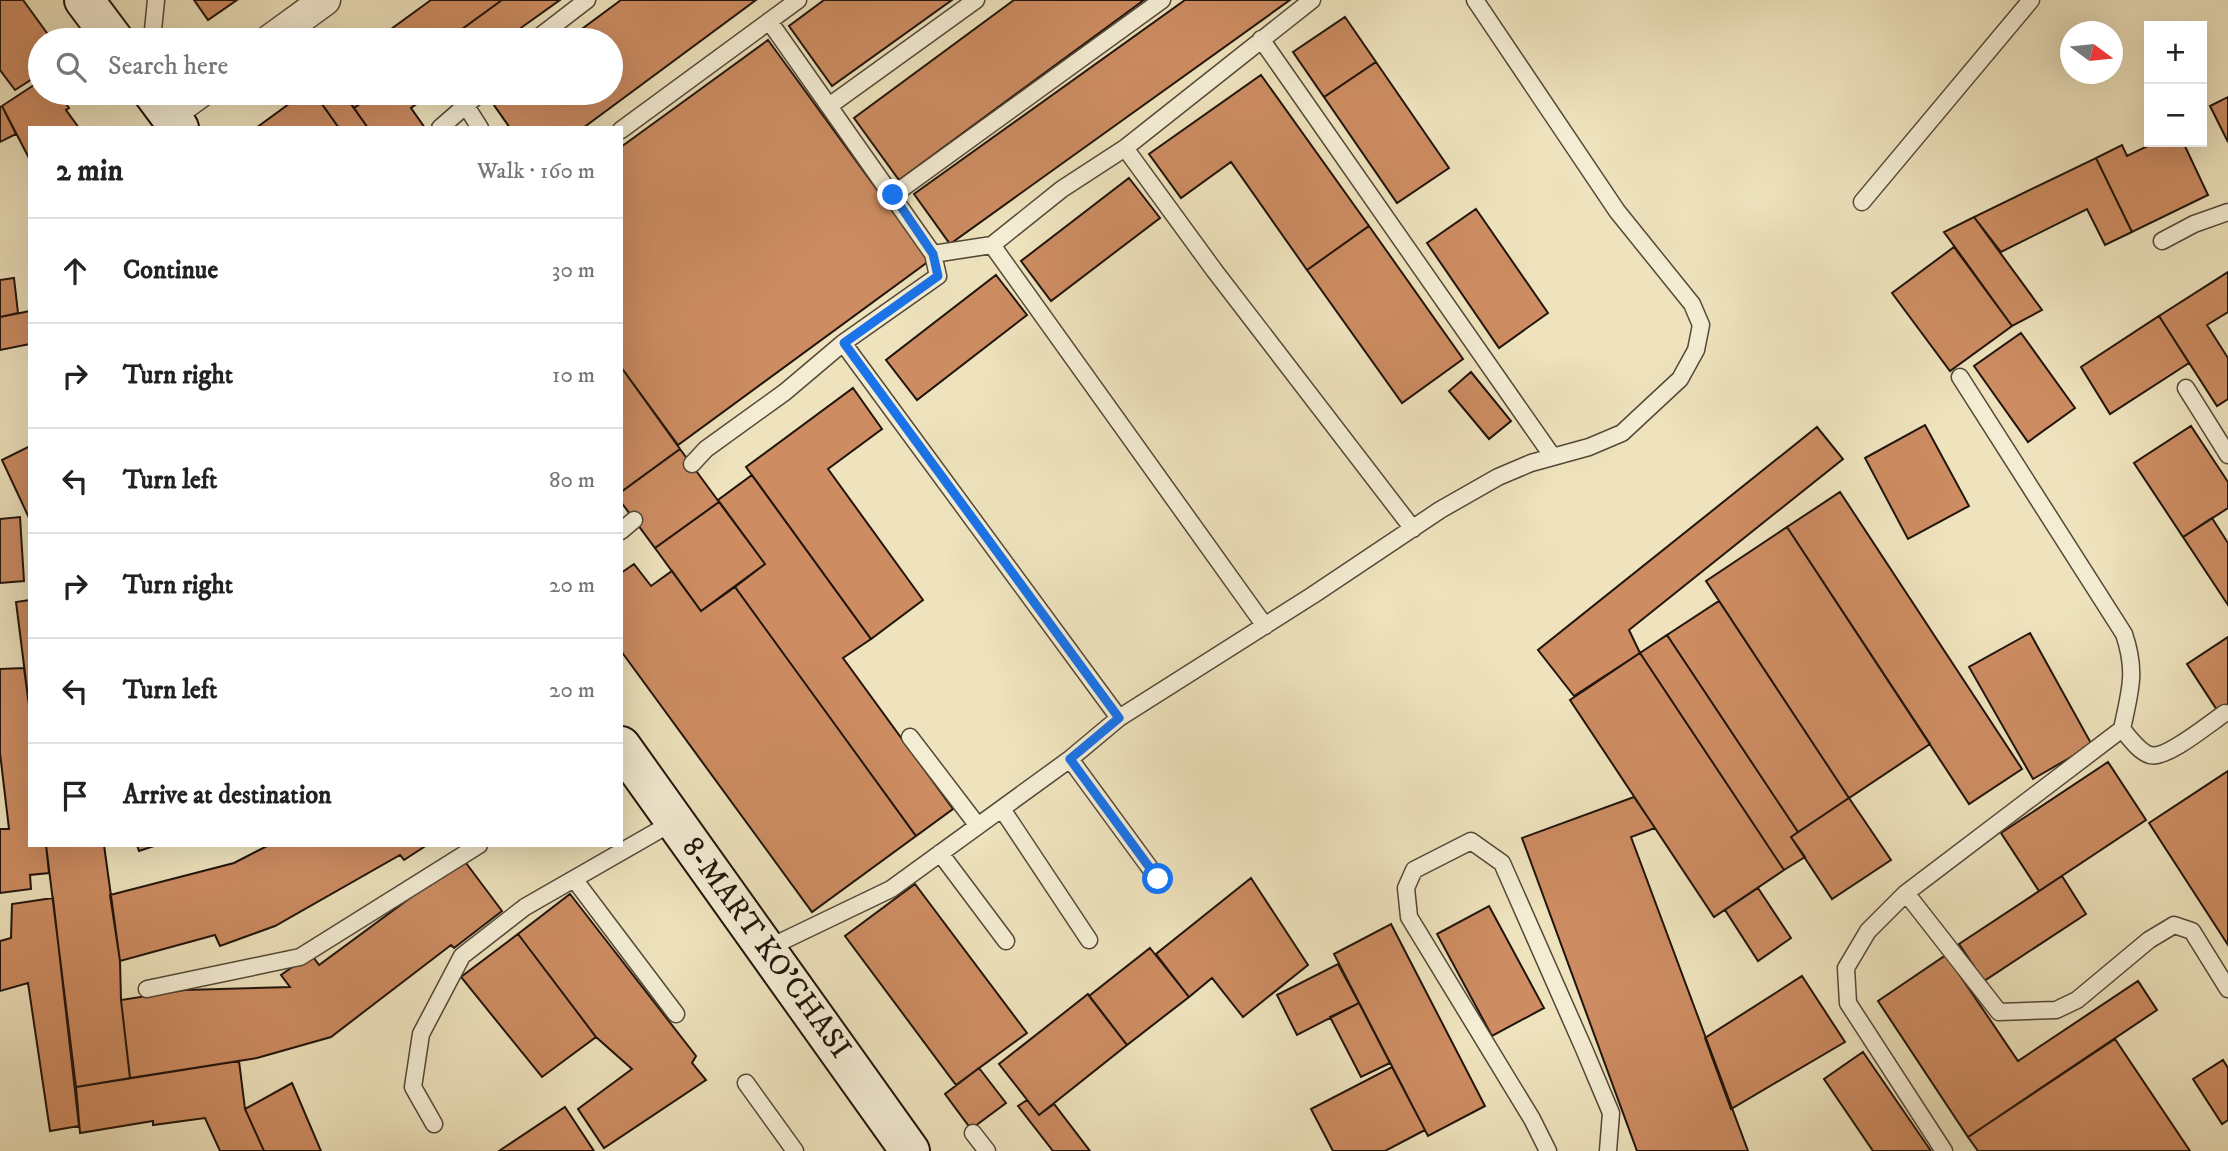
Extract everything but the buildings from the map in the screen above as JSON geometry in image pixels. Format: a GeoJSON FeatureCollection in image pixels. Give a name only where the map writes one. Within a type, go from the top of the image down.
{"type":"FeatureCollection","features":[{"type":"Feature","properties":{"kind":"street"},"geometry":{"type":"LineString","coordinates":[[84,0],[105,28]]}},
{"type":"Feature","properties":{"kind":"street"},"geometry":{"type":"LineString","coordinates":[[286,28],[325,0]]}},
{"type":"Feature","properties":{"kind":"street","name":"8-MART KO'CHASI"},"geometry":{"type":"LineString","coordinates":[[623,751],[910,1151]]}},
{"type":"Feature","properties":{"kind":"lane"},"geometry":{"type":"LineString","coordinates":[[153,28],[156,0]]}},
{"type":"Feature","properties":{"kind":"lane"},"geometry":{"type":"LineString","coordinates":[[551,28],[587,0]]}},
{"type":"Feature","properties":{"kind":"lane"},"geometry":{"type":"LineString","coordinates":[[623,129],[798,0]]}},
{"type":"Feature","properties":{"kind":"lane"},"geometry":{"type":"LineString","coordinates":[[829,106],[976,0]]}},
{"type":"Feature","properties":{"kind":"lane"},"geometry":{"type":"LineString","coordinates":[[893,195],[1162,0]]}},
{"type":"Feature","properties":{"kind":"lane"},"geometry":{"type":"LineString","coordinates":[[933,254],[992,245],[1062,189],[1125,148],[1312,0]]}},
{"type":"Feature","properties":{"kind":"lane"},"geometry":{"type":"LineString","coordinates":[[766,949],[891,889],[1070,759],[1119,718],[1413,528],[1498,477],[1531,463],[1589,447],[1622,433],[1680,379],[1696,350],[1701,325],[1692,304],[1617,211],[1475,0]]}},
{"type":"Feature","properties":{"kind":"lane"},"geometry":{"type":"LineString","coordinates":[[1862,202],[2031,0]]}},
{"type":"Feature","properties":{"kind":"lane"},"geometry":{"type":"LineString","coordinates":[[692,464],[706,449],[785,391],[844,343],[938,276],[933,254],[769,21]]}},
{"type":"Feature","properties":{"kind":"lane"},"geometry":{"type":"LineString","coordinates":[[1261,39],[1553,457]]}},
{"type":"Feature","properties":{"kind":"lane"},"geometry":{"type":"LineString","coordinates":[[442,126],[466,106],[479,126]]}},
{"type":"Feature","properties":{"kind":"lane"},"geometry":{"type":"LineString","coordinates":[[1125,148],[1214,271],[1413,528]]}},
{"type":"Feature","properties":{"kind":"lane"},"geometry":{"type":"LineString","coordinates":[[2162,241],[2194,223],[2228,212]]}},
{"type":"Feature","properties":{"kind":"lane"},"geometry":{"type":"LineString","coordinates":[[992,245],[1265,626]]}},
{"type":"Feature","properties":{"kind":"lane"},"geometry":{"type":"LineString","coordinates":[[844,343],[1119,718]]}},
{"type":"Feature","properties":{"kind":"lane"},"geometry":{"type":"LineString","coordinates":[[1944,1151],[1848,1003],[1846,968],[1868,931],[1906,893],[2122,729],[2132,683],[2132,658],[2124,634],[1960,377]]}},
{"type":"Feature","properties":{"kind":"lane"},"geometry":{"type":"LineString","coordinates":[[2186,388],[2228,455]]}},
{"type":"Feature","properties":{"kind":"lane"},"geometry":{"type":"LineString","coordinates":[[623,529],[634,520]]}},
{"type":"Feature","properties":{"kind":"lane"},"geometry":{"type":"LineString","coordinates":[[2122,729],[2138,747],[2150,755],[2163,755],[2225,713]]}},
{"type":"Feature","properties":{"kind":"lane"},"geometry":{"type":"LineString","coordinates":[[911,737],[978,826]]}},
{"type":"Feature","properties":{"kind":"lane"},"geometry":{"type":"LineString","coordinates":[[1070,759],[1158,879]]}},
{"type":"Feature","properties":{"kind":"lane"},"geometry":{"type":"LineString","coordinates":[[1002,809],[1089,940]]}},
{"type":"Feature","properties":{"kind":"lane"},"geometry":{"type":"LineString","coordinates":[[434,1124],[413,1087],[421,1034],[462,956],[525,907],[675,821]]}},
{"type":"Feature","properties":{"kind":"lane"},"geometry":{"type":"LineString","coordinates":[[1548,1151],[1532,1119],[1409,917],[1406,888],[1413,870],[1471,841],[1502,863],[1530,925],[1611,1113],[1608,1151]]}},
{"type":"Feature","properties":{"kind":"lane"},"geometry":{"type":"LineString","coordinates":[[148,989],[300,957],[476,847]]}},
{"type":"Feature","properties":{"kind":"lane"},"geometry":{"type":"LineString","coordinates":[[940,853],[1006,942]]}},
{"type":"Feature","properties":{"kind":"lane"},"geometry":{"type":"LineString","coordinates":[[574,879],[676,1014]]}},
{"type":"Feature","properties":{"kind":"lane"},"geometry":{"type":"LineString","coordinates":[[1906,893],[1999,1012],[2037,1012],[2056,1010],[2067,1005],[2077,1000],[2149,940],[2174,925],[2192,931],[2228,989]]}},
{"type":"Feature","properties":{"kind":"lane"},"geometry":{"type":"LineString","coordinates":[[746,1083],[795,1151]]}},
{"type":"Feature","properties":{"kind":"lane"},"geometry":{"type":"LineString","coordinates":[[973,1133],[987,1151]]}},
{"type":"Feature","properties":{"kind":"route"},"geometry":{"type":"LineString","coordinates":[[893,195],[933,254],[938,276],[844,343],[1119,718],[1070,759],[1158,879]]}}]}
